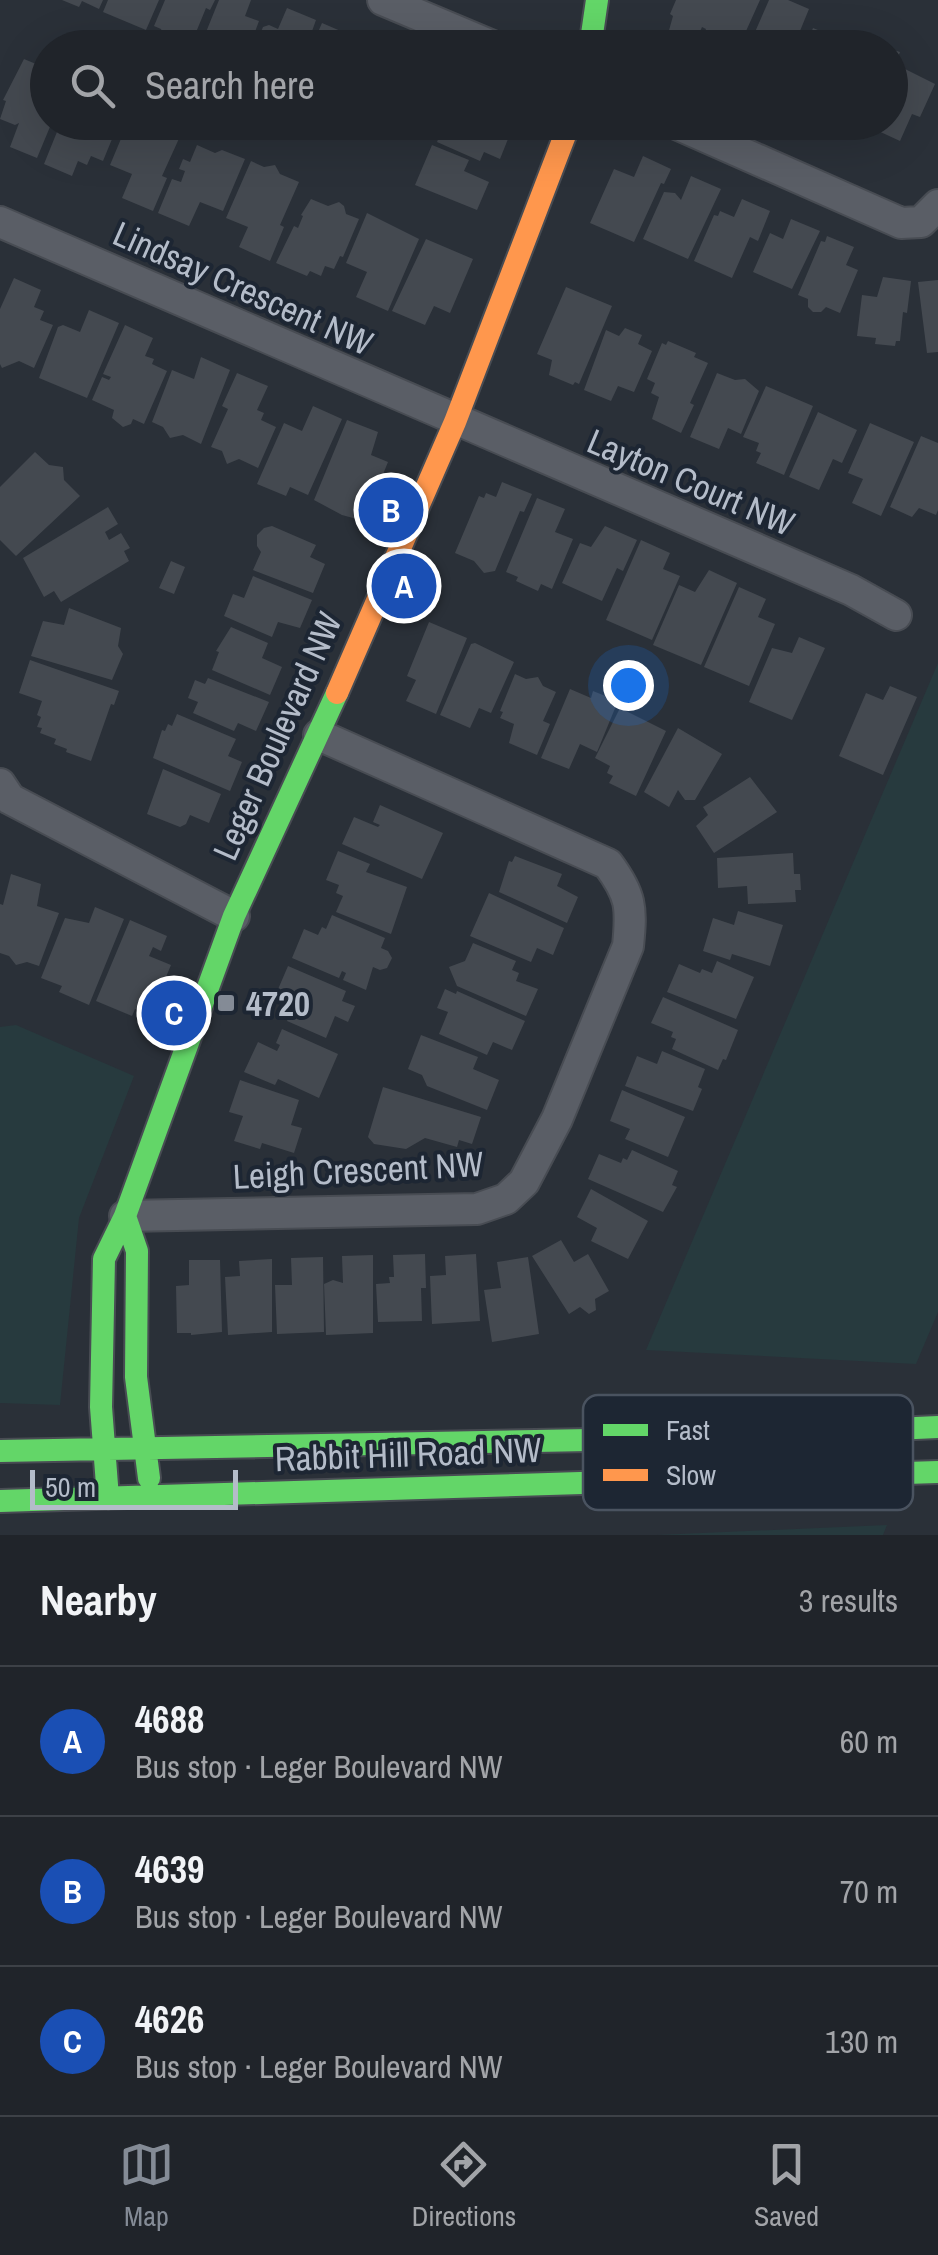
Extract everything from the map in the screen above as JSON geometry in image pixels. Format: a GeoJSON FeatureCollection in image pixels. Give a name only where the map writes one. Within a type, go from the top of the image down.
{"type":"FeatureCollection","features":[{"type":"Feature","properties":{"kind":"main road"},"geometry":{"type":"LineString","coordinates":[[592,30],[596,0]]}},
{"type":"Feature","properties":{"kind":"main road","name":"Leger Boulevard NW"},"geometry":{"type":"LineString","coordinates":[[108,1498],[100,1406],[104,1259],[125,1216],[234,916],[319,734],[455,422],[563,140]]}},
{"type":"Feature","properties":{"kind":"main road"},"geometry":{"type":"LineString","coordinates":[[125,1216],[137,1250],[136,1377],[152,1497]]}},
{"type":"Feature","properties":{"kind":"main road","name":"Rabbit Hill Road NW"},"geometry":{"type":"LineString","coordinates":[[913,1428],[938,1427]]}},
{"type":"Feature","properties":{"kind":"main road","name":"Rabbit Hill Road NW"},"geometry":{"type":"LineString","coordinates":[[0,1451],[583,1440]]}},
{"type":"Feature","properties":{"kind":"main road","name":"Rabbit Hill Road NW"},"geometry":{"type":"LineString","coordinates":[[913,1473],[938,1472]]}},
{"type":"Feature","properties":{"kind":"main road","name":"Rabbit Hill Road NW"},"geometry":{"type":"LineString","coordinates":[[0,1501],[583,1483]]}},
{"type":"Feature","properties":{"kind":"street"},"geometry":{"type":"LineString","coordinates":[[383,0],[454,30]]}},
{"type":"Feature","properties":{"kind":"street"},"geometry":{"type":"LineString","coordinates":[[713,140],[901,223],[921,222],[938,205]]}},
{"type":"Feature","properties":{"kind":"street","name":"Lindsay Crescent NW"},"geometry":{"type":"LineString","coordinates":[[0,222],[455,422]]}},
{"type":"Feature","properties":{"kind":"street","name":"Layton Court NW"},"geometry":{"type":"LineString","coordinates":[[455,422],[851,590],[896,615]]}},
{"type":"Feature","properties":{"kind":"street","name":"Leigh Crescent NW"},"geometry":{"type":"LineString","coordinates":[[125,1216],[478,1209],[506,1199],[524,1182],[557,1119],[628,946],[628,890],[608,864],[319,734]]}},
{"type":"Feature","properties":{"kind":"street"},"geometry":{"type":"LineString","coordinates":[[3,796],[234,916]]}},
{"type":"Feature","properties":{"kind":"green space"},"geometry":{"type":"Polygon","coordinates":[[[938,663],[938,1312],[916,1364],[646,1350],[938,663]]]}},
{"type":"Feature","properties":{"kind":"green space"},"geometry":{"type":"Polygon","coordinates":[[[16,1025],[134,1076],[79,1218],[60,1405],[0,1403],[0,1027],[16,1025]]]}},
{"type":"Feature","properties":{"kind":"green space"},"geometry":{"type":"Polygon","coordinates":[[[887,1525],[883,1535],[657,1535],[887,1525]]]}},
{"type":"Feature","properties":{"kind":"building"},"geometry":{"type":"Polygon","coordinates":[[[62,0],[103,0],[99,9],[82,1],[79,7],[62,0]]]}},
{"type":"Feature","properties":{"kind":"building"},"geometry":{"type":"Polygon","coordinates":[[[108,0],[159,0],[146,30],[103,12],[108,0]]]}},
{"type":"Feature","properties":{"kind":"building"},"geometry":{"type":"Polygon","coordinates":[[[165,0],[215,0],[210,10],[206,8],[197,30],[161,30],[154,26],[165,0]]]}},
{"type":"Feature","properties":{"kind":"building"},"geometry":{"type":"Polygon","coordinates":[[[219,0],[251,0],[245,16],[259,21],[256,30],[207,30],[219,0]]]}},
{"type":"Feature","properties":{"kind":"building"},"geometry":{"type":"Polygon","coordinates":[[[676,0],[760,0],[746,30],[702,27],[669,30],[673,16],[670,14],[676,0]]]}},
{"type":"Feature","properties":{"kind":"building"},"geometry":{"type":"Polygon","coordinates":[[[769,0],[788,0],[809,9],[800,30],[756,30],[769,0]]]}},
{"type":"Feature","properties":{"kind":"building"},"geometry":{"type":"Polygon","coordinates":[[[287,8],[316,20],[312,30],[262,30],[269,25],[278,29],[287,8]]]}},
{"type":"Feature","properties":{"kind":"building"},"geometry":{"type":"Polygon","coordinates":[[[322,23],[338,30],[319,30],[322,23]]]}},
{"type":"Feature","properties":{"kind":"building"},"geometry":{"type":"Polygon","coordinates":[[[24,59],[30,62],[30,140],[44,140],[37,158],[10,147],[19,123],[0,119],[6,101],[3,100],[24,59]]]}},
{"type":"Feature","properties":{"kind":"building"},"geometry":{"type":"Polygon","coordinates":[[[908,70],[935,84],[920,117],[912,114],[908,123],[908,70]]]}},
{"type":"Feature","properties":{"kind":"building"},"geometry":{"type":"Polygon","coordinates":[[[54,140],[112,140],[103,161],[91,156],[87,165],[78,161],[72,176],[44,164],[54,140]]]}},
{"type":"Feature","properties":{"kind":"building"},"geometry":{"type":"Polygon","coordinates":[[[120,140],[178,140],[162,176],[167,178],[153,211],[122,198],[132,174],[110,165],[120,140]]]}},
{"type":"Feature","properties":{"kind":"building"},"geometry":{"type":"Polygon","coordinates":[[[508,140],[500,159],[484,152],[480,161],[437,142],[508,140]]]}},
{"type":"Feature","properties":{"kind":"building"},"geometry":{"type":"Polygon","coordinates":[[[197,145],[245,159],[223,211],[200,202],[189,226],[158,213],[172,179],[181,182],[185,171],[179,169],[183,159],[190,162],[197,145]]]}},
{"type":"Feature","properties":{"kind":"building"},"geometry":{"type":"Polygon","coordinates":[[[432,145],[469,160],[464,171],[489,182],[477,210],[415,185],[432,145]]]}},
{"type":"Feature","properties":{"kind":"building"},"geometry":{"type":"Polygon","coordinates":[[[643,156],[671,169],[634,242],[590,223],[614,169],[634,177],[643,156]]]}},
{"type":"Feature","properties":{"kind":"building"},"geometry":{"type":"Polygon","coordinates":[[[251,161],[264,167],[275,165],[280,174],[299,182],[280,225],[284,227],[270,261],[239,247],[248,227],[226,218],[251,161]]]}},
{"type":"Feature","properties":{"kind":"building"},"geometry":{"type":"Polygon","coordinates":[[[691,176],[721,189],[688,259],[643,239],[664,192],[675,193],[681,200],[691,176]]]}},
{"type":"Feature","properties":{"kind":"building"},"geometry":{"type":"Polygon","coordinates":[[[311,199],[328,206],[339,202],[346,214],[359,219],[343,257],[334,269],[325,266],[321,276],[310,271],[307,276],[276,263],[311,199]]]}},
{"type":"Feature","properties":{"kind":"building"},"geometry":{"type":"Polygon","coordinates":[[[742,199],[770,211],[758,241],[750,237],[732,278],[694,261],[714,215],[718,216],[720,211],[734,217],[742,199]]]}},
{"type":"Feature","properties":{"kind":"building"},"geometry":{"type":"Polygon","coordinates":[[[367,213],[419,239],[388,311],[356,297],[367,272],[346,263],[367,213]]]}},
{"type":"Feature","properties":{"kind":"building"},"geometry":{"type":"Polygon","coordinates":[[[791,219],[820,231],[792,289],[753,272],[770,233],[783,239],[791,219]]]}},
{"type":"Feature","properties":{"kind":"building"},"geometry":{"type":"Polygon","coordinates":[[[827,236],[854,247],[846,265],[858,270],[840,313],[826,307],[813,312],[808,299],[798,295],[821,241],[825,242],[827,236]]]}},
{"type":"Feature","properties":{"kind":"building"},"geometry":{"type":"Polygon","coordinates":[[[426,239],[473,259],[450,313],[434,306],[425,325],[392,311],[426,239]]]}},
{"type":"Feature","properties":{"kind":"building"},"geometry":{"type":"Polygon","coordinates":[[[883,277],[911,281],[907,313],[903,312],[900,341],[895,346],[875,344],[876,338],[857,336],[862,295],[877,297],[883,277]]]}},
{"type":"Feature","properties":{"kind":"building"},"geometry":{"type":"Polygon","coordinates":[[[14,278],[41,290],[34,307],[44,311],[40,320],[53,325],[34,368],[19,361],[2,368],[0,364],[0,309],[14,278]]]}},
{"type":"Feature","properties":{"kind":"building"},"geometry":{"type":"Polygon","coordinates":[[[938,280],[938,352],[927,353],[918,282],[938,280]]]}},
{"type":"Feature","properties":{"kind":"building"},"geometry":{"type":"Polygon","coordinates":[[[566,287],[612,306],[579,384],[573,385],[549,375],[552,360],[537,354],[566,287]]]}},
{"type":"Feature","properties":{"kind":"building"},"geometry":{"type":"Polygon","coordinates":[[[89,310],[119,323],[87,398],[39,378],[58,327],[63,325],[80,332],[89,310]]]}},
{"type":"Feature","properties":{"kind":"building"},"geometry":{"type":"Polygon","coordinates":[[[125,325],[153,338],[145,356],[167,371],[144,424],[133,419],[123,427],[112,418],[114,410],[92,400],[102,377],[111,377],[103,374],[125,325]]]}},
{"type":"Feature","properties":{"kind":"building"},"geometry":{"type":"Polygon","coordinates":[[[625,328],[642,335],[638,344],[652,351],[634,392],[618,386],[611,401],[584,390],[606,330],[619,336],[625,328]]]}},
{"type":"Feature","properties":{"kind":"building"},"geometry":{"type":"Polygon","coordinates":[[[668,341],[708,363],[681,433],[652,419],[659,397],[651,393],[655,383],[647,379],[662,343],[666,345],[668,341]]]}},
{"type":"Feature","properties":{"kind":"building"},"geometry":{"type":"Polygon","coordinates":[[[201,357],[230,370],[201,444],[183,435],[170,438],[163,427],[152,422],[172,370],[194,379],[201,357]]]}},
{"type":"Feature","properties":{"kind":"building"},"geometry":{"type":"Polygon","coordinates":[[[237,373],[268,386],[257,410],[264,413],[261,420],[276,427],[258,468],[239,459],[227,464],[222,451],[211,447],[228,409],[222,406],[237,373]]]}},
{"type":"Feature","properties":{"kind":"building"},"geometry":{"type":"Polygon","coordinates":[[[717,373],[735,380],[745,379],[759,391],[741,434],[728,428],[719,449],[690,437],[717,373]]]}},
{"type":"Feature","properties":{"kind":"building"},"geometry":{"type":"Polygon","coordinates":[[[766,386],[813,406],[784,475],[756,463],[761,453],[756,451],[759,443],[743,437],[766,386]]]}},
{"type":"Feature","properties":{"kind":"building"},"geometry":{"type":"Polygon","coordinates":[[[313,406],[342,419],[308,495],[290,487],[286,496],[257,484],[284,423],[302,431],[313,406]]]}},
{"type":"Feature","properties":{"kind":"building"},"geometry":{"type":"Polygon","coordinates":[[[818,412],[857,430],[842,463],[833,459],[819,490],[789,477],[818,412]]]}},
{"type":"Feature","properties":{"kind":"building"},"geometry":{"type":"Polygon","coordinates":[[[347,420],[378,432],[371,455],[388,462],[364,521],[314,500],[347,420]]]}},
{"type":"Feature","properties":{"kind":"building"},"geometry":{"type":"Polygon","coordinates":[[[870,423],[914,442],[881,516],[852,503],[863,479],[848,473],[870,423]]]}},
{"type":"Feature","properties":{"kind":"building"},"geometry":{"type":"Polygon","coordinates":[[[921,436],[938,443],[938,510],[936,515],[919,508],[912,517],[890,507],[921,436]]]}},
{"type":"Feature","properties":{"kind":"building"},"geometry":{"type":"Polygon","coordinates":[[[35,452],[49,465],[63,467],[64,480],[80,496],[16,556],[0,540],[0,487],[35,452]]]}},
{"type":"Feature","properties":{"kind":"building"},"geometry":{"type":"Polygon","coordinates":[[[502,482],[532,494],[524,512],[520,511],[495,571],[484,573],[474,561],[455,553],[479,496],[484,498],[486,493],[496,497],[502,482]]]}},
{"type":"Feature","properties":{"kind":"building"},"geometry":{"type":"Polygon","coordinates":[[[537,498],[565,509],[555,532],[573,539],[552,589],[541,584],[538,591],[506,572],[537,498]]]}},
{"type":"Feature","properties":{"kind":"building"},"geometry":{"type":"Polygon","coordinates":[[[108,507],[118,524],[105,532],[109,540],[121,533],[130,548],[124,551],[129,561],[61,602],[54,591],[44,597],[23,558],[108,507]]]}},
{"type":"Feature","properties":{"kind":"building"},"geometry":{"type":"Polygon","coordinates":[[[272,526],[316,545],[310,557],[325,564],[313,593],[253,570],[261,552],[257,535],[272,526]]]}},
{"type":"Feature","properties":{"kind":"building"},"geometry":{"type":"Polygon","coordinates":[[[605,526],[637,540],[623,571],[617,568],[602,601],[562,583],[580,543],[591,547],[605,526]]]}},
{"type":"Feature","properties":{"kind":"building"},"geometry":{"type":"Polygon","coordinates":[[[641,540],[670,553],[663,569],[680,576],[652,640],[606,620],[641,540]]]}},
{"type":"Feature","properties":{"kind":"building"},"geometry":{"type":"Polygon","coordinates":[[[171,561],[185,567],[174,594],[159,588],[171,561]]]}},
{"type":"Feature","properties":{"kind":"building"},"geometry":{"type":"Polygon","coordinates":[[[709,570],[737,583],[701,665],[653,645],[679,585],[695,592],[709,570]]]}},
{"type":"Feature","properties":{"kind":"building"},"geometry":{"type":"Polygon","coordinates":[[[253,576],[312,600],[300,628],[278,622],[272,637],[224,616],[233,594],[244,598],[253,576]]]}},
{"type":"Feature","properties":{"kind":"building"},"geometry":{"type":"Polygon","coordinates":[[[739,587],[766,599],[758,617],[775,624],[749,686],[704,667],[739,587]]]}},
{"type":"Feature","properties":{"kind":"building"},"geometry":{"type":"Polygon","coordinates":[[[69,608],[121,628],[118,646],[123,654],[112,680],[31,656],[43,621],[64,625],[69,608]]]}},
{"type":"Feature","properties":{"kind":"building"},"geometry":{"type":"Polygon","coordinates":[[[429,622],[467,638],[436,714],[406,701],[416,680],[407,676],[429,622]]]}},
{"type":"Feature","properties":{"kind":"building"},"geometry":{"type":"Polygon","coordinates":[[[231,627],[268,643],[262,658],[282,667],[270,695],[212,670],[219,652],[216,651],[231,627]]]}},
{"type":"Feature","properties":{"kind":"building"},"geometry":{"type":"Polygon","coordinates":[[[799,637],[825,648],[792,720],[749,702],[772,648],[792,653],[799,637]]]}},
{"type":"Feature","properties":{"kind":"building"},"geometry":{"type":"Polygon","coordinates":[[[471,644],[514,662],[491,713],[479,708],[470,728],[440,715],[471,644]]]}},
{"type":"Feature","properties":{"kind":"building"},"geometry":{"type":"Polygon","coordinates":[[[30,660],[119,691],[91,761],[66,752],[67,749],[54,744],[56,739],[40,733],[42,728],[37,727],[41,717],[37,715],[42,701],[19,693],[30,660]]]}},
{"type":"Feature","properties":{"kind":"building"},"geometry":{"type":"Polygon","coordinates":[[[515,674],[526,679],[538,677],[543,686],[556,692],[543,721],[550,724],[537,755],[509,743],[514,724],[500,718],[515,674]]]}},
{"type":"Feature","properties":{"kind":"building"},"geometry":{"type":"Polygon","coordinates":[[[208,678],[269,702],[256,731],[238,723],[234,731],[193,713],[198,702],[188,698],[195,680],[205,684],[208,678]]]}},
{"type":"Feature","properties":{"kind":"building"},"geometry":{"type":"Polygon","coordinates":[[[890,686],[917,697],[883,775],[839,756],[866,693],[883,700],[890,686]]]}},
{"type":"Feature","properties":{"kind":"building"},"geometry":{"type":"Polygon","coordinates":[[[570,689],[591,698],[593,691],[618,701],[597,752],[580,744],[569,769],[541,758],[570,689]]]}},
{"type":"Feature","properties":{"kind":"building"},"geometry":{"type":"Polygon","coordinates":[[[620,708],[666,731],[636,796],[609,783],[613,776],[607,773],[610,766],[595,758],[620,708]]]}},
{"type":"Feature","properties":{"kind":"building"},"geometry":{"type":"Polygon","coordinates":[[[177,714],[236,739],[228,756],[242,762],[230,791],[153,758],[162,730],[168,724],[172,726],[177,714]]]}},
{"type":"Feature","properties":{"kind":"building"},"geometry":{"type":"Polygon","coordinates":[[[678,728],[722,754],[695,800],[685,800],[678,790],[669,807],[644,792],[678,728]]]}},
{"type":"Feature","properties":{"kind":"building"},"geometry":{"type":"Polygon","coordinates":[[[163,769],[221,794],[209,823],[190,815],[180,827],[147,814],[163,769]]]}},
{"type":"Feature","properties":{"kind":"building"},"geometry":{"type":"Polygon","coordinates":[[[750,777],[777,812],[714,853],[696,826],[708,815],[703,807],[750,777]]]}},
{"type":"Feature","properties":{"kind":"building"},"geometry":{"type":"Polygon","coordinates":[[[380,805],[443,833],[422,879],[342,844],[354,817],[380,825],[373,822],[380,805]]]}},
{"type":"Feature","properties":{"kind":"building"},"geometry":{"type":"Polygon","coordinates":[[[338,851],[370,864],[366,872],[407,887],[391,934],[336,912],[343,896],[336,893],[339,885],[326,880],[338,851]]]}},
{"type":"Feature","properties":{"kind":"building"},"geometry":{"type":"Polygon","coordinates":[[[793,853],[794,874],[800,874],[801,890],[795,890],[796,902],[748,904],[747,886],[718,888],[717,858],[793,853]]]}},
{"type":"Feature","properties":{"kind":"building"},"geometry":{"type":"Polygon","coordinates":[[[515,856],[562,874],[557,886],[578,897],[567,923],[499,892],[509,861],[515,856]]]}},
{"type":"Feature","properties":{"kind":"building"},"geometry":{"type":"Polygon","coordinates":[[[11,874],[41,884],[37,906],[59,913],[39,966],[27,962],[16,965],[0,953],[0,904],[3,905],[11,874]]]}},
{"type":"Feature","properties":{"kind":"building"},"geometry":{"type":"Polygon","coordinates":[[[489,893],[564,928],[553,955],[537,948],[531,962],[470,936],[489,893]]]}},
{"type":"Feature","properties":{"kind":"building"},"geometry":{"type":"Polygon","coordinates":[[[95,907],[124,919],[89,1005],[59,992],[62,986],[41,978],[65,918],[89,923],[95,907]]]}},
{"type":"Feature","properties":{"kind":"building"},"geometry":{"type":"Polygon","coordinates":[[[738,911],[783,925],[770,966],[732,954],[730,960],[703,951],[713,918],[734,925],[738,911]]]}},
{"type":"Feature","properties":{"kind":"building"},"geometry":{"type":"Polygon","coordinates":[[[332,915],[385,938],[381,948],[392,958],[387,968],[373,967],[366,990],[343,980],[346,973],[342,971],[339,978],[292,958],[304,929],[318,935],[322,927],[326,929],[332,915]]]}},
{"type":"Feature","properties":{"kind":"building"},"geometry":{"type":"Polygon","coordinates":[[[130,920],[167,936],[161,951],[153,947],[149,956],[171,965],[150,1015],[135,1009],[132,1016],[96,1001],[130,920]]]}},
{"type":"Feature","properties":{"kind":"building"},"geometry":{"type":"Polygon","coordinates":[[[473,943],[516,961],[512,970],[519,973],[516,981],[538,989],[526,1016],[457,986],[449,967],[465,961],[473,943]]]}},
{"type":"Feature","properties":{"kind":"building"},"geometry":{"type":"Polygon","coordinates":[[[717,961],[754,977],[736,1019],[667,992],[679,964],[700,973],[702,969],[712,973],[717,961]]]}},
{"type":"Feature","properties":{"kind":"building"},"geometry":{"type":"Polygon","coordinates":[[[288,966],[346,991],[342,1001],[355,1006],[348,1022],[335,1016],[326,1038],[287,1021],[295,1002],[276,994],[288,966]]]}},
{"type":"Feature","properties":{"kind":"building"},"geometry":{"type":"Polygon","coordinates":[[[445,989],[525,1021],[512,1050],[493,1042],[487,1055],[439,1034],[448,1012],[437,1008],[445,989]]]}},
{"type":"Feature","properties":{"kind":"building"},"geometry":{"type":"Polygon","coordinates":[[[663,997],[738,1030],[718,1070],[672,1049],[676,1039],[671,1037],[673,1032],[651,1023],[663,997]]]}},
{"type":"Feature","properties":{"kind":"building"},"geometry":{"type":"Polygon","coordinates":[[[282,1029],[338,1054],[319,1098],[278,1079],[275,1085],[244,1072],[258,1042],[277,1051],[282,1029]]]}},
{"type":"Feature","properties":{"kind":"building"},"geometry":{"type":"Polygon","coordinates":[[[421,1035],[478,1057],[473,1069],[499,1080],[487,1110],[427,1086],[422,1075],[408,1069],[421,1035]]]}},
{"type":"Feature","properties":{"kind":"building"},"geometry":{"type":"Polygon","coordinates":[[[662,1051],[705,1069],[693,1111],[625,1086],[637,1056],[657,1064],[662,1051]]]}},
{"type":"Feature","properties":{"kind":"building"},"geometry":{"type":"Polygon","coordinates":[[[240,1080],[299,1100],[291,1125],[302,1128],[294,1153],[262,1143],[260,1149],[234,1141],[243,1116],[229,1112],[240,1080]]]}},
{"type":"Feature","properties":{"kind":"building"},"geometry":{"type":"Polygon","coordinates":[[[383,1087],[481,1117],[472,1144],[459,1140],[457,1147],[425,1138],[406,1149],[374,1144],[368,1137],[383,1087]]]}},
{"type":"Feature","properties":{"kind":"building"},"geometry":{"type":"Polygon","coordinates":[[[622,1090],[685,1117],[668,1157],[625,1139],[630,1129],[610,1121],[622,1090]]]}},
{"type":"Feature","properties":{"kind":"building"},"geometry":{"type":"Polygon","coordinates":[[[632,1150],[678,1171],[672,1185],[677,1187],[663,1212],[588,1179],[599,1154],[621,1163],[632,1150]]]}},
{"type":"Feature","properties":{"kind":"building"},"geometry":{"type":"Polygon","coordinates":[[[591,1189],[648,1221],[628,1259],[591,1241],[597,1228],[577,1217],[591,1189]]]}},
{"type":"Feature","properties":{"kind":"building"},"geometry":{"type":"Polygon","coordinates":[[[561,1240],[574,1262],[588,1254],[609,1291],[595,1299],[596,1310],[589,1314],[580,1307],[569,1314],[532,1256],[561,1240]]]}},
{"type":"Feature","properties":{"kind":"building"},"geometry":{"type":"Polygon","coordinates":[[[425,1254],[422,1321],[378,1322],[376,1284],[390,1283],[389,1277],[394,1277],[393,1255],[425,1254]]]}},
{"type":"Feature","properties":{"kind":"building"},"geometry":{"type":"Polygon","coordinates":[[[476,1254],[480,1321],[432,1324],[430,1276],[446,1275],[445,1256],[476,1254]]]}},
{"type":"Feature","properties":{"kind":"building"},"geometry":{"type":"Polygon","coordinates":[[[373,1255],[373,1333],[326,1335],[324,1284],[333,1280],[343,1283],[342,1256],[373,1255]]]}},
{"type":"Feature","properties":{"kind":"building"},"geometry":{"type":"Polygon","coordinates":[[[323,1257],[324,1332],[277,1334],[275,1285],[292,1285],[291,1258],[323,1257]]]}},
{"type":"Feature","properties":{"kind":"building"},"geometry":{"type":"Polygon","coordinates":[[[528,1257],[539,1334],[492,1342],[484,1290],[501,1288],[497,1262],[528,1257]]]}},
{"type":"Feature","properties":{"kind":"building"},"geometry":{"type":"Polygon","coordinates":[[[272,1259],[272,1332],[228,1335],[225,1277],[240,1276],[239,1261],[272,1259]]]}},
{"type":"Feature","properties":{"kind":"building"},"geometry":{"type":"Polygon","coordinates":[[[189,1260],[220,1260],[222,1332],[177,1333],[176,1286],[189,1285],[189,1260]]]}},
{"type":"Feature","properties":{"kind":"traffic: fast"},"geometry":{"type":"LineString","coordinates":[[593,30],[597,0]]}},
{"type":"Feature","properties":{"kind":"traffic: fast"},"geometry":{"type":"LineString","coordinates":[[108,1498],[101,1407],[104,1259],[125,1216],[234,916],[337,693]]}},
{"type":"Feature","properties":{"kind":"traffic: fast"},"geometry":{"type":"LineString","coordinates":[[125,1216],[137,1251],[136,1377],[149,1478]]}},
{"type":"Feature","properties":{"kind":"traffic: fast"},"geometry":{"type":"LineString","coordinates":[[913,1428],[938,1427]]}},
{"type":"Feature","properties":{"kind":"traffic: fast"},"geometry":{"type":"LineString","coordinates":[[0,1451],[583,1440]]}},
{"type":"Feature","properties":{"kind":"traffic: fast"},"geometry":{"type":"LineString","coordinates":[[913,1473],[938,1472]]}},
{"type":"Feature","properties":{"kind":"traffic: fast"},"geometry":{"type":"LineString","coordinates":[[0,1501],[583,1483]]}},
{"type":"Feature","properties":{"kind":"traffic: slow"},"geometry":{"type":"LineString","coordinates":[[337,693],[455,422],[563,140]]}},
{"type":"Feature","properties":{"kind":"place","name":"4639"},"geometry":{"type":"Point","coordinates":[391,510]}},
{"type":"Feature","properties":{"kind":"place","name":"4688"},"geometry":{"type":"Point","coordinates":[404,586]}},
{"type":"Feature","properties":{"kind":"place","name":"4720"},"geometry":{"type":"Point","coordinates":[226,1003]}},
{"type":"Feature","properties":{"kind":"place","name":"4626"},"geometry":{"type":"Point","coordinates":[174,1013]}}]}
